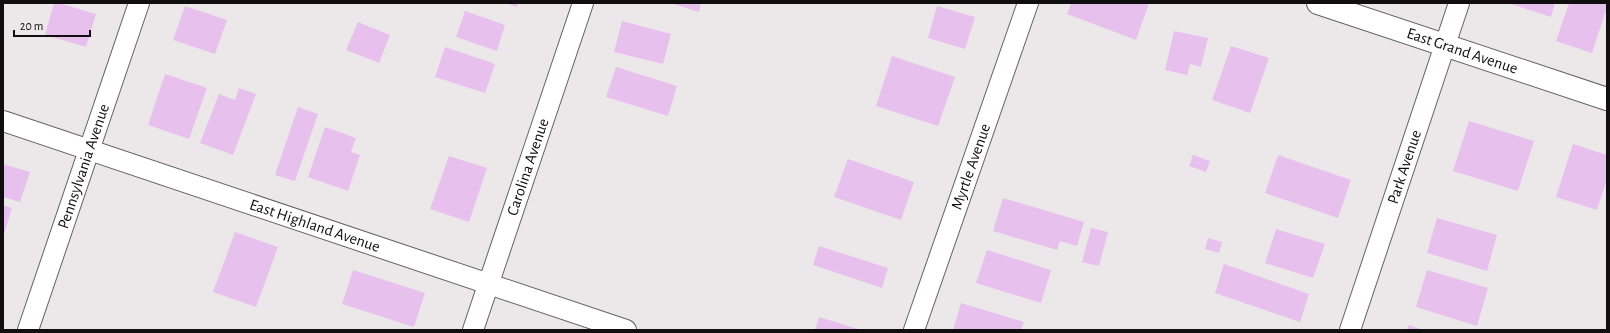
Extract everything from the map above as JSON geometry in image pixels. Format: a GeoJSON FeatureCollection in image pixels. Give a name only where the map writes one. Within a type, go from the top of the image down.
{"type":"FeatureCollection","features":[{"type":"Feature","properties":{"kind":"main road","name":"East Grand Avenue"},"geometry":{"type":"LineString","coordinates":[[1318,3],[1607,99]]}},
{"type":"Feature","properties":{"kind":"street","name":"Pennsylvania Avenue"},"geometry":{"type":"LineString","coordinates":[[28,330],[139,3]]}},
{"type":"Feature","properties":{"kind":"street","name":"Carolina Avenue"},"geometry":{"type":"LineString","coordinates":[[472,330],[583,3]]}},
{"type":"Feature","properties":{"kind":"street","name":"Myrtle Avenue"},"geometry":{"type":"LineString","coordinates":[[914,330],[1028,3]]}},
{"type":"Feature","properties":{"kind":"street","name":"Park Avenue"},"geometry":{"type":"LineString","coordinates":[[1350,330],[1459,3]]}},
{"type":"Feature","properties":{"kind":"street","name":"East Highland Avenue"},"geometry":{"type":"LineString","coordinates":[[3,121],[626,330]]}},
{"type":"Feature","properties":{"kind":"building"},"geometry":{"type":"Polygon","coordinates":[[[54,3],[59,3],[96,14],[86,47],[45,35],[54,3]]]}},
{"type":"Feature","properties":{"kind":"building"},"geometry":{"type":"Polygon","coordinates":[[[505,3],[518,3],[516,7],[505,3]]]}},
{"type":"Feature","properties":{"kind":"building"},"geometry":{"type":"Polygon","coordinates":[[[670,3],[701,3],[699,12],[670,3]]]}},
{"type":"Feature","properties":{"kind":"building"},"geometry":{"type":"Polygon","coordinates":[[[1071,3],[1149,3],[1136,40],[1067,14],[1071,3]]]}},
{"type":"Feature","properties":{"kind":"building"},"geometry":{"type":"Polygon","coordinates":[[[1508,3],[1555,3],[1551,17],[1508,3]]]}},
{"type":"Feature","properties":{"kind":"building"},"geometry":{"type":"Polygon","coordinates":[[[1569,3],[1607,3],[1592,53],[1556,41],[1569,3]]]}},
{"type":"Feature","properties":{"kind":"building"},"geometry":{"type":"Polygon","coordinates":[[[185,6],[227,20],[215,54],[173,40],[185,6]]]}},
{"type":"Feature","properties":{"kind":"building"},"geometry":{"type":"Polygon","coordinates":[[[937,6],[975,17],[965,49],[928,38],[937,6]]]}},
{"type":"Feature","properties":{"kind":"building"},"geometry":{"type":"Polygon","coordinates":[[[465,11],[505,25],[497,51],[456,37],[465,11]]]}},
{"type":"Feature","properties":{"kind":"building"},"geometry":{"type":"Polygon","coordinates":[[[622,21],[671,34],[663,64],[614,52],[622,21]]]}},
{"type":"Feature","properties":{"kind":"building"},"geometry":{"type":"Polygon","coordinates":[[[358,22],[390,35],[379,63],[346,50],[358,22]]]}},
{"type":"Feature","properties":{"kind":"building"},"geometry":{"type":"Polygon","coordinates":[[[1174,31],[1208,38],[1201,67],[1190,64],[1187,75],[1165,70],[1174,31]]]}},
{"type":"Feature","properties":{"kind":"building"},"geometry":{"type":"Polygon","coordinates":[[[1231,46],[1269,58],[1250,113],[1212,100],[1231,46]]]}},
{"type":"Feature","properties":{"kind":"building"},"geometry":{"type":"Polygon","coordinates":[[[445,47],[495,64],[485,93],[435,77],[445,47]]]}},
{"type":"Feature","properties":{"kind":"building"},"geometry":{"type":"Polygon","coordinates":[[[892,56],[955,77],[938,126],[876,106],[892,56]]]}},
{"type":"Feature","properties":{"kind":"building"},"geometry":{"type":"Polygon","coordinates":[[[616,67],[677,86],[668,116],[606,97],[616,67]]]}},
{"type":"Feature","properties":{"kind":"building"},"geometry":{"type":"Polygon","coordinates":[[[165,74],[207,88],[189,139],[148,125],[165,74]]]}},
{"type":"Feature","properties":{"kind":"building"},"geometry":{"type":"Polygon","coordinates":[[[239,88],[256,94],[233,155],[200,143],[219,94],[235,100],[239,88]]]}},
{"type":"Feature","properties":{"kind":"building"},"geometry":{"type":"Polygon","coordinates":[[[298,107],[318,114],[295,181],[275,175],[298,107]]]}},
{"type":"Feature","properties":{"kind":"building"},"geometry":{"type":"Polygon","coordinates":[[[1469,121],[1534,141],[1518,191],[1453,171],[1469,121]]]}},
{"type":"Feature","properties":{"kind":"building"},"geometry":{"type":"Polygon","coordinates":[[[325,127],[356,138],[351,152],[360,155],[348,191],[308,177],[325,127]]]}},
{"type":"Feature","properties":{"kind":"building"},"geometry":{"type":"Polygon","coordinates":[[[1573,144],[1607,155],[1607,179],[1597,210],[1556,197],[1573,144]]]}},
{"type":"Feature","properties":{"kind":"building"},"geometry":{"type":"Polygon","coordinates":[[[1193,155],[1210,161],[1206,172],[1189,166],[1193,155]]]}},
{"type":"Feature","properties":{"kind":"building"},"geometry":{"type":"Polygon","coordinates":[[[1278,155],[1351,180],[1338,218],[1265,193],[1278,155]]]}},
{"type":"Feature","properties":{"kind":"building"},"geometry":{"type":"Polygon","coordinates":[[[449,156],[487,168],[469,222],[430,209],[449,156]]]}},
{"type":"Feature","properties":{"kind":"building"},"geometry":{"type":"Polygon","coordinates":[[[848,159],[914,182],[901,220],[834,197],[848,159]]]}},
{"type":"Feature","properties":{"kind":"building"},"geometry":{"type":"Polygon","coordinates":[[[3,164],[30,172],[20,202],[3,197],[3,164]]]}},
{"type":"Feature","properties":{"kind":"building"},"geometry":{"type":"Polygon","coordinates":[[[1003,198],[1084,222],[1077,246],[1060,241],[1057,250],[993,231],[1003,198]]]}},
{"type":"Feature","properties":{"kind":"building"},"geometry":{"type":"Polygon","coordinates":[[[3,205],[12,208],[3,237],[3,205]]]}},
{"type":"Feature","properties":{"kind":"building"},"geometry":{"type":"Polygon","coordinates":[[[1437,218],[1497,235],[1487,271],[1427,253],[1437,218]]]}},
{"type":"Feature","properties":{"kind":"building"},"geometry":{"type":"Polygon","coordinates":[[[1091,228],[1108,232],[1099,266],[1082,262],[1091,228]]]}},
{"type":"Feature","properties":{"kind":"building"},"geometry":{"type":"Polygon","coordinates":[[[1276,229],[1325,244],[1313,278],[1265,263],[1276,229]]]}},
{"type":"Feature","properties":{"kind":"building"},"geometry":{"type":"Polygon","coordinates":[[[235,232],[278,247],[256,307],[213,292],[235,232]]]}},
{"type":"Feature","properties":{"kind":"building"},"geometry":{"type":"Polygon","coordinates":[[[1208,238],[1222,242],[1219,253],[1205,249],[1208,238]]]}},
{"type":"Feature","properties":{"kind":"building"},"geometry":{"type":"Polygon","coordinates":[[[819,246],[888,268],[882,288],[813,265],[819,246]]]}},
{"type":"Feature","properties":{"kind":"building"},"geometry":{"type":"Polygon","coordinates":[[[987,250],[1051,270],[1041,303],[976,283],[987,250]]]}},
{"type":"Feature","properties":{"kind":"building"},"geometry":{"type":"Polygon","coordinates":[[[1224,264],[1309,294],[1300,322],[1215,293],[1224,264]]]}},
{"type":"Feature","properties":{"kind":"building"},"geometry":{"type":"Polygon","coordinates":[[[353,270],[425,293],[414,327],[342,304],[353,270]]]}},
{"type":"Feature","properties":{"kind":"building"},"geometry":{"type":"Polygon","coordinates":[[[1427,270],[1488,288],[1477,326],[1416,307],[1427,270]]]}},
{"type":"Feature","properties":{"kind":"building"},"geometry":{"type":"Polygon","coordinates":[[[961,303],[1024,322],[1021,330],[953,330],[961,303]]]}},
{"type":"Feature","properties":{"kind":"building"},"geometry":{"type":"Polygon","coordinates":[[[819,317],[861,330],[815,330],[819,317]]]}},
{"type":"Feature","properties":{"kind":"building"},"geometry":{"type":"Polygon","coordinates":[[[1409,325],[1423,330],[1407,330],[1409,325]]]}}]}
